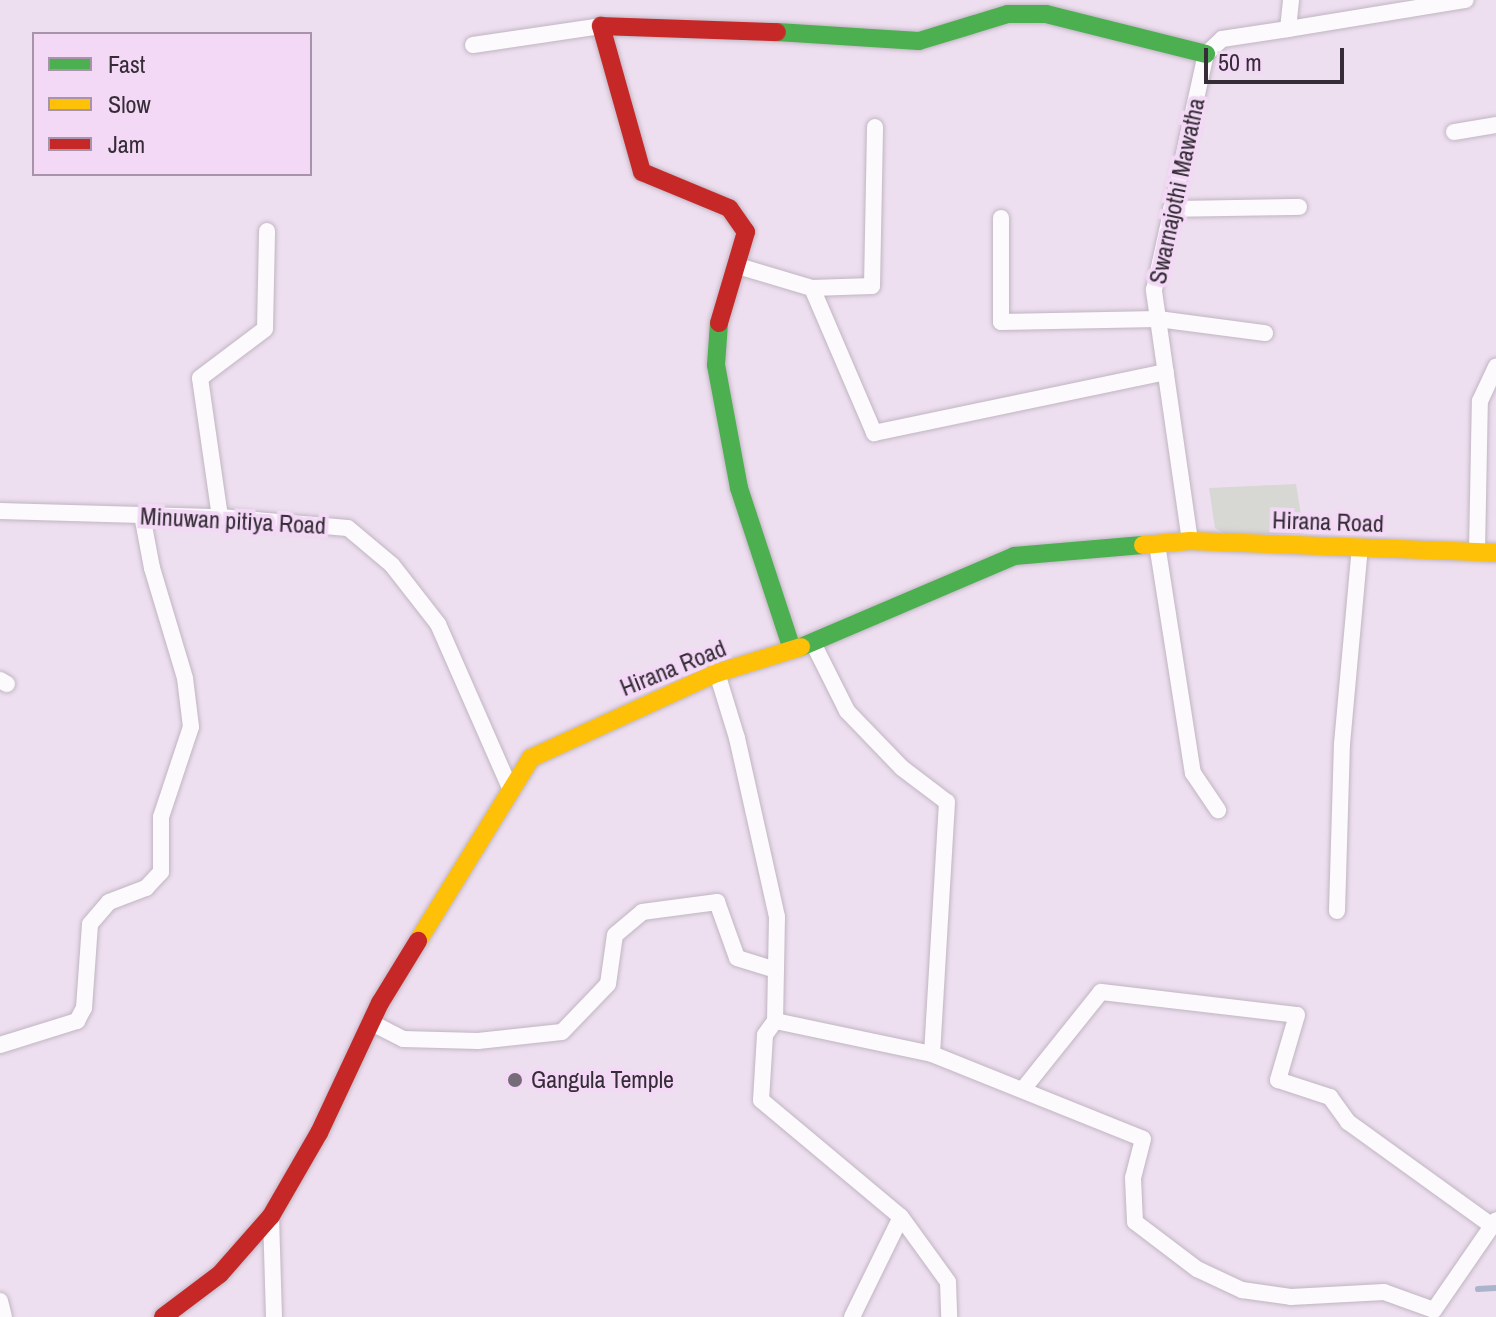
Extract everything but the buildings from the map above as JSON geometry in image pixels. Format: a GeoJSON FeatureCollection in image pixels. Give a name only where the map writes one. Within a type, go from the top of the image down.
{"type":"FeatureCollection","features":[{"type":"Feature","properties":{"kind":"street"},"geometry":{"type":"LineString","coordinates":[[1288,29],[1291,0]]}},
{"type":"Feature","properties":{"kind":"street"},"geometry":{"type":"LineString","coordinates":[[473,45],[601,26],[707,27],[919,41],[1008,14],[1046,14],[1206,54],[1222,39],[1466,0]]}},
{"type":"Feature","properties":{"kind":"street"},"geometry":{"type":"LineString","coordinates":[[601,26],[642,172],[729,208],[746,232],[719,320],[716,365],[739,488],[792,649]]}},
{"type":"Feature","properties":{"kind":"street","name":"Swarnajothi Mawatha"},"geometry":{"type":"LineString","coordinates":[[1190,541],[1154,290],[1206,54]]}},
{"type":"Feature","properties":{"kind":"street"},"geometry":{"type":"LineString","coordinates":[[1454,132],[1496,125]]}},
{"type":"Feature","properties":{"kind":"street"},"geometry":{"type":"LineString","coordinates":[[738,266],[812,288],[872,286],[875,127]]}},
{"type":"Feature","properties":{"kind":"street"},"geometry":{"type":"LineString","coordinates":[[1171,209],[1299,207]]}},
{"type":"Feature","properties":{"kind":"street"},"geometry":{"type":"LineString","coordinates":[[1001,218],[1001,322],[1158,319],[1265,333]]}},
{"type":"Feature","properties":{"kind":"street"},"geometry":{"type":"LineString","coordinates":[[220,517],[200,378],[265,329],[267,231]]}},
{"type":"Feature","properties":{"kind":"street"},"geometry":{"type":"LineString","coordinates":[[812,288],[874,433],[1166,372]]}},
{"type":"Feature","properties":{"kind":"street"},"geometry":{"type":"LineString","coordinates":[[1477,551],[1480,401],[1496,366]]}},
{"type":"Feature","properties":{"kind":"street","name":"Minuwan pitiya Road"},"geometry":{"type":"LineString","coordinates":[[0,511],[220,517],[348,528],[392,565],[438,624],[510,788]]}},
{"type":"Feature","properties":{"kind":"street"},"geometry":{"type":"LineString","coordinates":[[0,1045],[77,1021],[84,1008],[90,924],[109,902],[146,888],[161,872],[161,817],[191,727],[185,678],[152,568],[142,515]]}},
{"type":"Feature","properties":{"kind":"street","name":"Hirana Road"},"geometry":{"type":"LineString","coordinates":[[163,1317],[220,1274],[271,1216],[319,1133],[370,1022],[531,758],[717,673],[813,643],[1014,556],[1190,541],[1496,553]]}},
{"type":"Feature","properties":{"kind":"street"},"geometry":{"type":"LineString","coordinates":[[1157,544],[1193,773],[1218,810]]}},
{"type":"Feature","properties":{"kind":"street"},"geometry":{"type":"LineString","coordinates":[[1337,911],[1342,744],[1360,547]]}},
{"type":"Feature","properties":{"kind":"street"},"geometry":{"type":"LineString","coordinates":[[813,643],[847,711],[902,768],[947,802],[932,1054]]}},
{"type":"Feature","properties":{"kind":"street"},"geometry":{"type":"LineString","coordinates":[[717,673],[737,738],[777,917],[775,1021],[765,1035],[761,1100],[901,1217],[948,1282],[949,1317]]}},
{"type":"Feature","properties":{"kind":"street"},"geometry":{"type":"LineString","coordinates":[[370,1022],[403,1039],[478,1041],[562,1032],[608,984],[615,935],[642,912],[717,902],[737,958],[776,970]]}},
{"type":"Feature","properties":{"kind":"street"},"geometry":{"type":"LineString","coordinates":[[775,1021],[932,1054],[1024,1088],[1143,1139],[1133,1178],[1135,1222],[1197,1269],[1242,1290],[1291,1297],[1384,1292],[1436,1314],[1494,1223],[1348,1122],[1330,1097],[1278,1080],[1297,1015],[1101,992],[1024,1088]]}},
{"type":"Feature","properties":{"kind":"street"},"geometry":{"type":"LineString","coordinates":[[271,1216],[274,1317]]}},
{"type":"Feature","properties":{"kind":"street"},"geometry":{"type":"LineString","coordinates":[[852,1317],[901,1217]]}},
{"type":"Feature","properties":{"kind":"street"},"geometry":{"type":"LineString","coordinates":[[0,1301],[4,1317]]}},
{"type":"Feature","properties":{"kind":"shaded area"},"geometry":{"type":"Polygon","coordinates":[[[1296,484],[1304,534],[1225,534],[1215,528],[1209,488],[1296,484]]]}},
{"type":"Feature","properties":{"kind":"waterway"},"geometry":{"type":"LineString","coordinates":[[1478,1289],[1496,1288]]}},
{"type":"Feature","properties":{"kind":"traffic: fast"},"geometry":{"type":"LineString","coordinates":[[777,32],[919,41],[1008,14],[1046,14],[1206,54]]}},
{"type":"Feature","properties":{"kind":"traffic: fast"},"geometry":{"type":"LineString","coordinates":[[719,323],[716,365],[739,488],[792,649]]}},
{"type":"Feature","properties":{"kind":"traffic: fast"},"geometry":{"type":"LineString","coordinates":[[801,647],[1014,556],[1143,545]]}},
{"type":"Feature","properties":{"kind":"traffic: slow"},"geometry":{"type":"LineString","coordinates":[[1143,545],[1190,541],[1496,553]]}},
{"type":"Feature","properties":{"kind":"traffic: slow"},"geometry":{"type":"LineString","coordinates":[[418,941],[531,758],[717,673],[801,647]]}},
{"type":"Feature","properties":{"kind":"traffic: jam"},"geometry":{"type":"LineString","coordinates":[[719,323],[746,232],[729,208],[642,172],[601,26],[777,32]]}},
{"type":"Feature","properties":{"kind":"traffic: jam"},"geometry":{"type":"LineString","coordinates":[[163,1317],[220,1274],[271,1216],[319,1133],[380,1003],[418,941]]}},
{"type":"Feature","properties":{"kind":"place","name":"Gangula Temple"},"geometry":{"type":"Point","coordinates":[515,1080]}}]}
